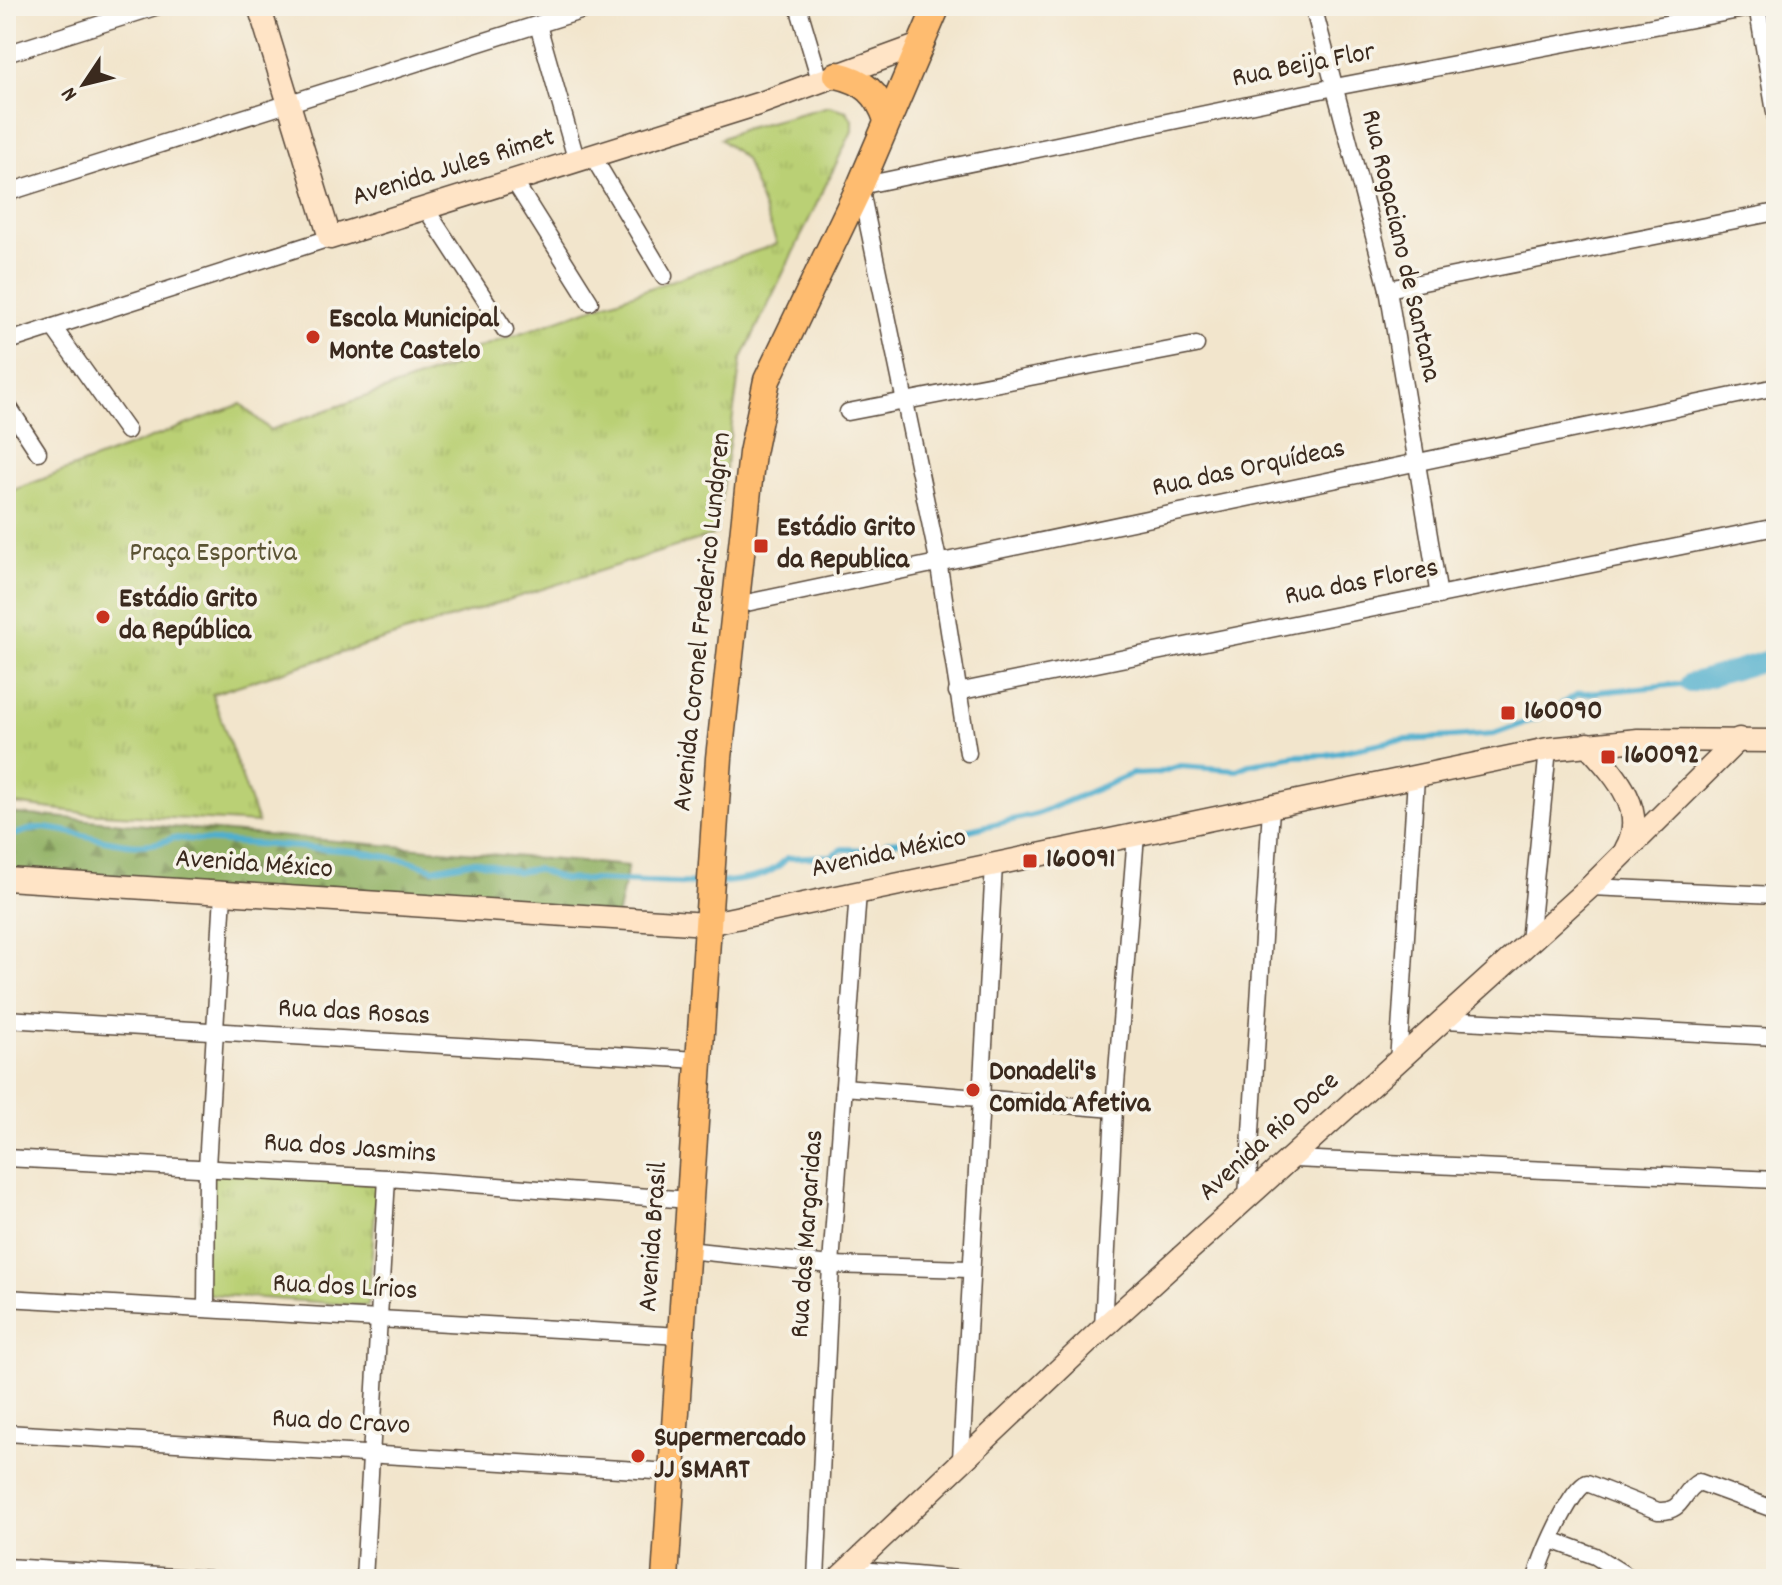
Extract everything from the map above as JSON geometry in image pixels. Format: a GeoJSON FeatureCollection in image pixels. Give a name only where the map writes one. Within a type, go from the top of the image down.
{"type":"FeatureCollection","features":[{"type":"Feature","properties":{"kind":"main road","name":"Avenida Coronel Frederico Lundgren"},"geometry":{"type":"LineString","coordinates":[[708,912],[732,606],[752,453],[767,380],[860,186],[917,46],[937,6]]}},
{"type":"Feature","properties":{"kind":"main road"},"geometry":{"type":"LineString","coordinates":[[828,77],[855,79],[870,89],[881,103],[887,120]]}},
{"type":"Feature","properties":{"kind":"main road","name":"Avenida Brasil"},"geometry":{"type":"LineString","coordinates":[[665,1579],[708,912]]}},
{"type":"Feature","properties":{"kind":"street"},"geometry":{"type":"LineString","coordinates":[[6,54],[112,13],[158,6]]}},
{"type":"Feature","properties":{"kind":"street"},"geometry":{"type":"LineString","coordinates":[[259,6],[330,238]]}},
{"type":"Feature","properties":{"kind":"street"},"geometry":{"type":"LineString","coordinates":[[6,193],[596,6]]}},
{"type":"Feature","properties":{"kind":"street"},"geometry":{"type":"LineString","coordinates":[[798,6],[828,77]]}},
{"type":"Feature","properties":{"kind":"street","name":"Rua Rogaciano de Santana"},"geometry":{"type":"LineString","coordinates":[[1313,6],[1388,289],[1439,596]]}},
{"type":"Feature","properties":{"kind":"street"},"geometry":{"type":"LineString","coordinates":[[1758,6],[1776,118]]}},
{"type":"Feature","properties":{"kind":"street","name":"Rua Beija Flor"},"geometry":{"type":"LineString","coordinates":[[860,186],[1335,87],[1758,6]]}},
{"type":"Feature","properties":{"kind":"street"},"geometry":{"type":"LineString","coordinates":[[538,25],[585,160],[664,276]]}},
{"type":"Feature","properties":{"kind":"street","name":"Avenida Jules Rimet"},"geometry":{"type":"LineString","coordinates":[[6,342],[585,160],[917,46]]}},
{"type":"Feature","properties":{"kind":"street"},"geometry":{"type":"LineString","coordinates":[[514,181],[590,302]]}},
{"type":"Feature","properties":{"kind":"street"},"geometry":{"type":"LineString","coordinates":[[860,186],[938,560],[968,753]]}},
{"type":"Feature","properties":{"kind":"street"},"geometry":{"type":"LineString","coordinates":[[426,209],[505,330]]}},
{"type":"Feature","properties":{"kind":"street"},"geometry":{"type":"LineString","coordinates":[[1388,289],[1776,212]]}},
{"type":"Feature","properties":{"kind":"street"},"geometry":{"type":"LineString","coordinates":[[53,327],[127,431]]}},
{"type":"Feature","properties":{"kind":"street"},"geometry":{"type":"LineString","coordinates":[[848,412],[1196,345]]}},
{"type":"Feature","properties":{"kind":"street","name":"Rua das Orquídeas"},"geometry":{"type":"LineString","coordinates":[[732,606],[938,560],[1776,387]]}},
{"type":"Feature","properties":{"kind":"street"},"geometry":{"type":"LineString","coordinates":[[6,403],[38,452]]}},
{"type":"Feature","properties":{"kind":"street","name":"Rua das Flores"},"geometry":{"type":"LineString","coordinates":[[957,692],[1776,527]]}},
{"type":"Feature","properties":{"kind":"street","name":"Avenida México"},"geometry":{"type":"LineString","coordinates":[[6,879],[223,894],[708,912],[858,892],[1548,749],[1587,744],[1739,739],[1776,741]]}},
{"type":"Feature","properties":{"kind":"street","name":"Avenida Rio Doce"},"geometry":{"type":"LineString","coordinates":[[844,1574],[961,1459],[1103,1328],[1247,1197],[1294,1159],[1590,887],[1739,739]]}},
{"type":"Feature","properties":{"kind":"street"},"geometry":{"type":"LineString","coordinates":[[1587,744],[1615,774],[1630,802],[1634,835],[1623,855]]}},
{"type":"Feature","properties":{"kind":"street"},"geometry":{"type":"LineString","coordinates":[[1529,942],[1548,749]]}},
{"type":"Feature","properties":{"kind":"street"},"geometry":{"type":"LineString","coordinates":[[1398,1063],[1416,778]]}},
{"type":"Feature","properties":{"kind":"street"},"geometry":{"type":"LineString","coordinates":[[1247,1197],[1271,808]]}},
{"type":"Feature","properties":{"kind":"street"},"geometry":{"type":"LineString","coordinates":[[1103,1328],[1114,1109],[1136,835]]}},
{"type":"Feature","properties":{"kind":"street"},"geometry":{"type":"LineString","coordinates":[[961,1459],[969,1269],[994,865]]}},
{"type":"Feature","properties":{"kind":"street"},"geometry":{"type":"LineString","coordinates":[[1590,887],[1776,895]]}},
{"type":"Feature","properties":{"kind":"street","name":"Rua das Margaridas"},"geometry":{"type":"LineString","coordinates":[[816,1579],[831,1265],[858,892]]}},
{"type":"Feature","properties":{"kind":"street"},"geometry":{"type":"LineString","coordinates":[[206,1308],[207,1167],[223,894]]}},
{"type":"Feature","properties":{"kind":"street","name":"Rua das Rosas"},"geometry":{"type":"LineString","coordinates":[[6,1019],[698,1060]]}},
{"type":"Feature","properties":{"kind":"street"},"geometry":{"type":"LineString","coordinates":[[1445,1020],[1776,1037]]}},
{"type":"Feature","properties":{"kind":"street"},"geometry":{"type":"LineString","coordinates":[[844,1087],[1114,1109]]}},
{"type":"Feature","properties":{"kind":"street","name":"Rua dos Jasmins"},"geometry":{"type":"LineString","coordinates":[[6,1158],[387,1178],[690,1200]]}},
{"type":"Feature","properties":{"kind":"street"},"geometry":{"type":"LineString","coordinates":[[1294,1159],[1776,1180]]}},
{"type":"Feature","properties":{"kind":"street"},"geometry":{"type":"LineString","coordinates":[[364,1579],[387,1178]]}},
{"type":"Feature","properties":{"kind":"street"},"geometry":{"type":"LineString","coordinates":[[687,1250],[831,1265],[969,1269]]}},
{"type":"Feature","properties":{"kind":"street","name":"Rua dos Lírios"},"geometry":{"type":"LineString","coordinates":[[6,1298],[377,1316],[681,1336]]}},
{"type":"Feature","properties":{"kind":"street","name":"Rua do Cravo"},"geometry":{"type":"LineString","coordinates":[[6,1433],[372,1452],[672,1472]]}},
{"type":"Feature","properties":{"kind":"street"},"geometry":{"type":"LineString","coordinates":[[1536,1579],[1574,1492],[1581,1485],[1595,1485],[1658,1511],[1670,1512],[1679,1507],[1694,1484],[1699,1482],[1776,1510]]}},
{"type":"Feature","properties":{"kind":"street"},"geometry":{"type":"LineString","coordinates":[[1552,1540],[1595,1556],[1632,1579]]}},
{"type":"Feature","properties":{"kind":"street"},"geometry":{"type":"LineString","coordinates":[[6,1567],[210,1579]]}},
{"type":"Feature","properties":{"kind":"street"},"geometry":{"type":"LineString","coordinates":[[844,1574],[958,1579]]}},
{"type":"Feature","properties":{"kind":"green space","name":"Praça Esportiva"},"geometry":{"type":"Polygon","coordinates":[[[829,106],[847,111],[852,120],[852,131],[741,360],[716,534],[212,694],[258,823],[85,813],[6,803],[6,493],[241,404],[270,430],[459,364],[457,355],[777,244],[745,159],[720,139],[743,129],[829,106]]]}},
{"type":"Feature","properties":{"kind":"green space"},"geometry":{"type":"Polygon","coordinates":[[[6,813],[628,866],[617,918],[6,876],[6,813]]]}},
{"type":"Feature","properties":{"kind":"green space"},"geometry":{"type":"Polygon","coordinates":[[[204,1171],[377,1183],[368,1306],[196,1293],[204,1171]]]}},
{"type":"Feature","properties":{"kind":"waterway"},"geometry":{"type":"LineString","coordinates":[[1690,683],[1776,658]]}},
{"type":"Feature","properties":{"kind":"waterway"},"geometry":{"type":"LineString","coordinates":[[716,883],[763,874],[787,858],[831,856],[842,849],[876,850],[888,842],[936,838],[1037,814],[1132,774],[1157,773],[1180,766],[1237,770],[1251,764],[1295,756],[1326,755],[1392,741],[1494,734],[1538,718],[1578,694],[1690,683]]}},
{"type":"Feature","properties":{"kind":"waterway"},"geometry":{"type":"LineString","coordinates":[[6,837],[42,828],[125,844],[141,845],[173,838],[354,851],[411,861],[433,869],[475,861],[517,872],[536,869],[563,879],[705,884]]}},
{"type":"Feature","properties":{"kind":"place","name":"Escola Municipal Monte Castelo"},"geometry":{"type":"Point","coordinates":[313,337]}},
{"type":"Feature","properties":{"kind":"place","name":"Estádio Grito da Republica"},"geometry":{"type":"Point","coordinates":[761,546]}},
{"type":"Feature","properties":{"kind":"place","name":"Estádio Grito da República"},"geometry":{"type":"Point","coordinates":[103,617]}},
{"type":"Feature","properties":{"kind":"place","name":"160090"},"geometry":{"type":"Point","coordinates":[1508,713]}},
{"type":"Feature","properties":{"kind":"place","name":"160092"},"geometry":{"type":"Point","coordinates":[1608,757]}},
{"type":"Feature","properties":{"kind":"place","name":"160091"},"geometry":{"type":"Point","coordinates":[1030,861]}},
{"type":"Feature","properties":{"kind":"place","name":"Donadeli's Comida Afetiva"},"geometry":{"type":"Point","coordinates":[973,1090]}},
{"type":"Feature","properties":{"kind":"place","name":"Supermercado JJ SMART"},"geometry":{"type":"Point","coordinates":[638,1456]}}]}
